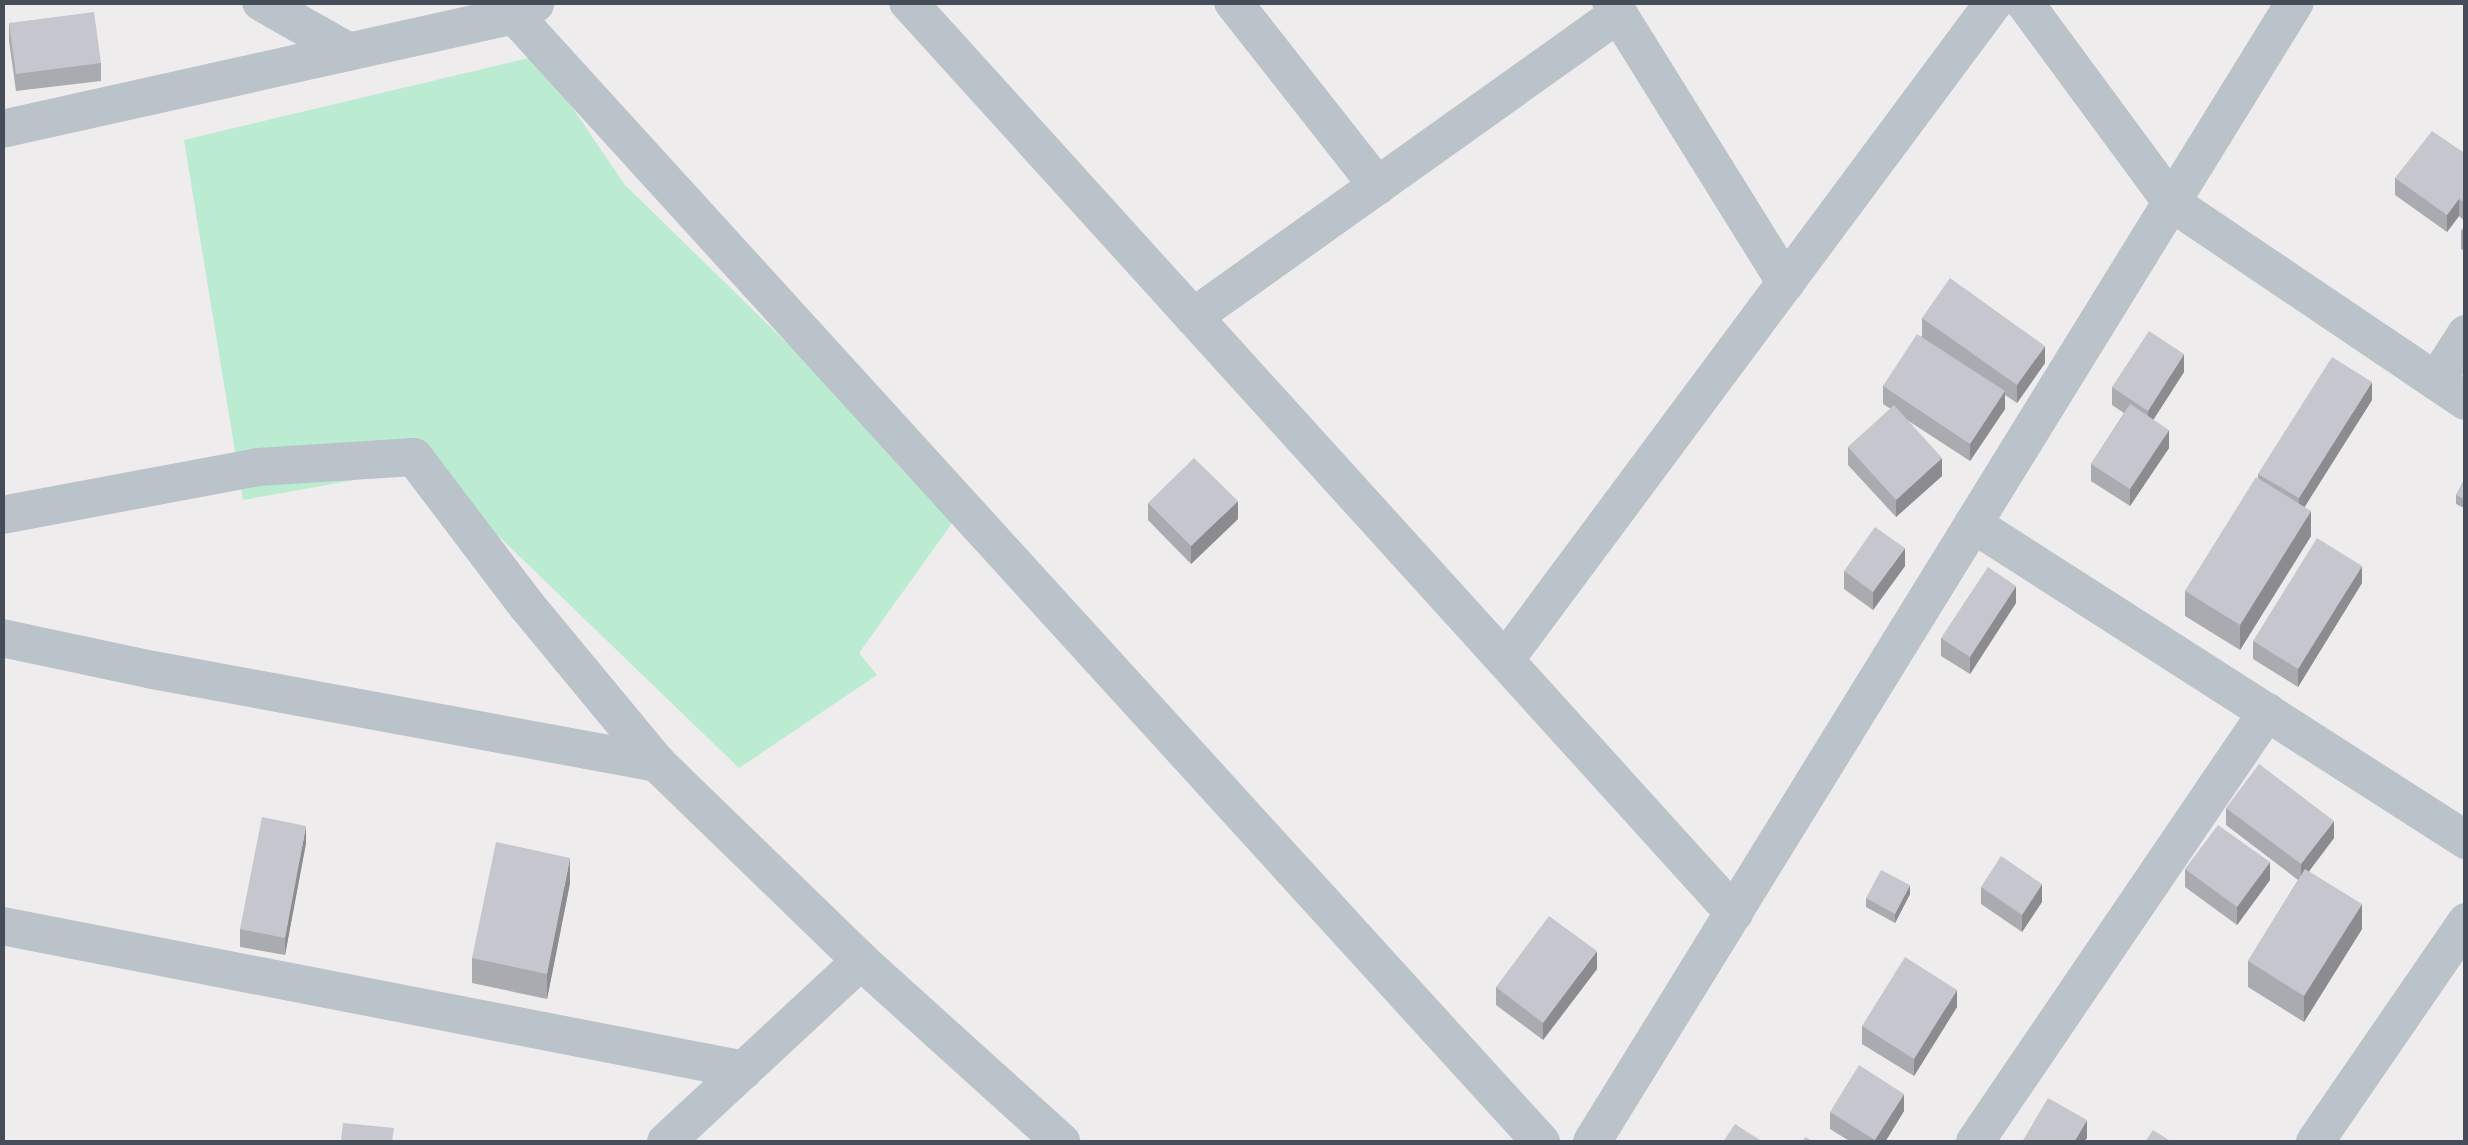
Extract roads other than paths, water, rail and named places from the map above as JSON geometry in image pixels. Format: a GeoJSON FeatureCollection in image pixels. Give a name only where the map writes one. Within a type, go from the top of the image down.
{"type":"FeatureCollection","features":[{"type":"Feature","properties":{"kind":"street"},"geometry":{"type":"LineString","coordinates":[[261,2],[350,52]]}},
{"type":"Feature","properties":{"kind":"street"},"geometry":{"type":"LineString","coordinates":[[908,2],[1734,913]]}},
{"type":"Feature","properties":{"kind":"street"},"geometry":{"type":"LineString","coordinates":[[1234,2],[1378,186]]}},
{"type":"Feature","properties":{"kind":"street"},"geometry":{"type":"LineString","coordinates":[[1505,660],[1786,283],[1968,18],[1994,2]]}},
{"type":"Feature","properties":{"kind":"street"},"geometry":{"type":"LineString","coordinates":[[2024,2],[2172,203],[2451,391],[2466,334]]}},
{"type":"Feature","properties":{"kind":"street"},"geometry":{"type":"LineString","coordinates":[[1592,1142],[2295,2]]}},
{"type":"Feature","properties":{"kind":"street"},"geometry":{"type":"LineString","coordinates":[[1193,317],[1378,186],[1615,8],[1786,283]]}},
{"type":"Feature","properties":{"kind":"street"},"geometry":{"type":"LineString","coordinates":[[2,129],[526,9],[1541,1142]]}},
{"type":"Feature","properties":{"kind":"street"},"geometry":{"type":"LineString","coordinates":[[2,515],[258,467],[414,457],[528,608],[658,763],[860,961],[1061,1142]]}},
{"type":"Feature","properties":{"kind":"street"},"geometry":{"type":"LineString","coordinates":[[1973,524],[2466,840]]}},
{"type":"Feature","properties":{"kind":"street"},"geometry":{"type":"LineString","coordinates":[[2,638],[152,670],[658,763]]}},
{"type":"Feature","properties":{"kind":"street"},"geometry":{"type":"LineString","coordinates":[[1975,1142],[2267,712]]}},
{"type":"Feature","properties":{"kind":"street"},"geometry":{"type":"LineString","coordinates":[[2315,1142],[2466,922]]}},
{"type":"Feature","properties":{"kind":"street"},"geometry":{"type":"LineString","coordinates":[[2,926],[744,1070]]}},
{"type":"Feature","properties":{"kind":"street"},"geometry":{"type":"LineString","coordinates":[[666,1142],[860,961]]}}]}
